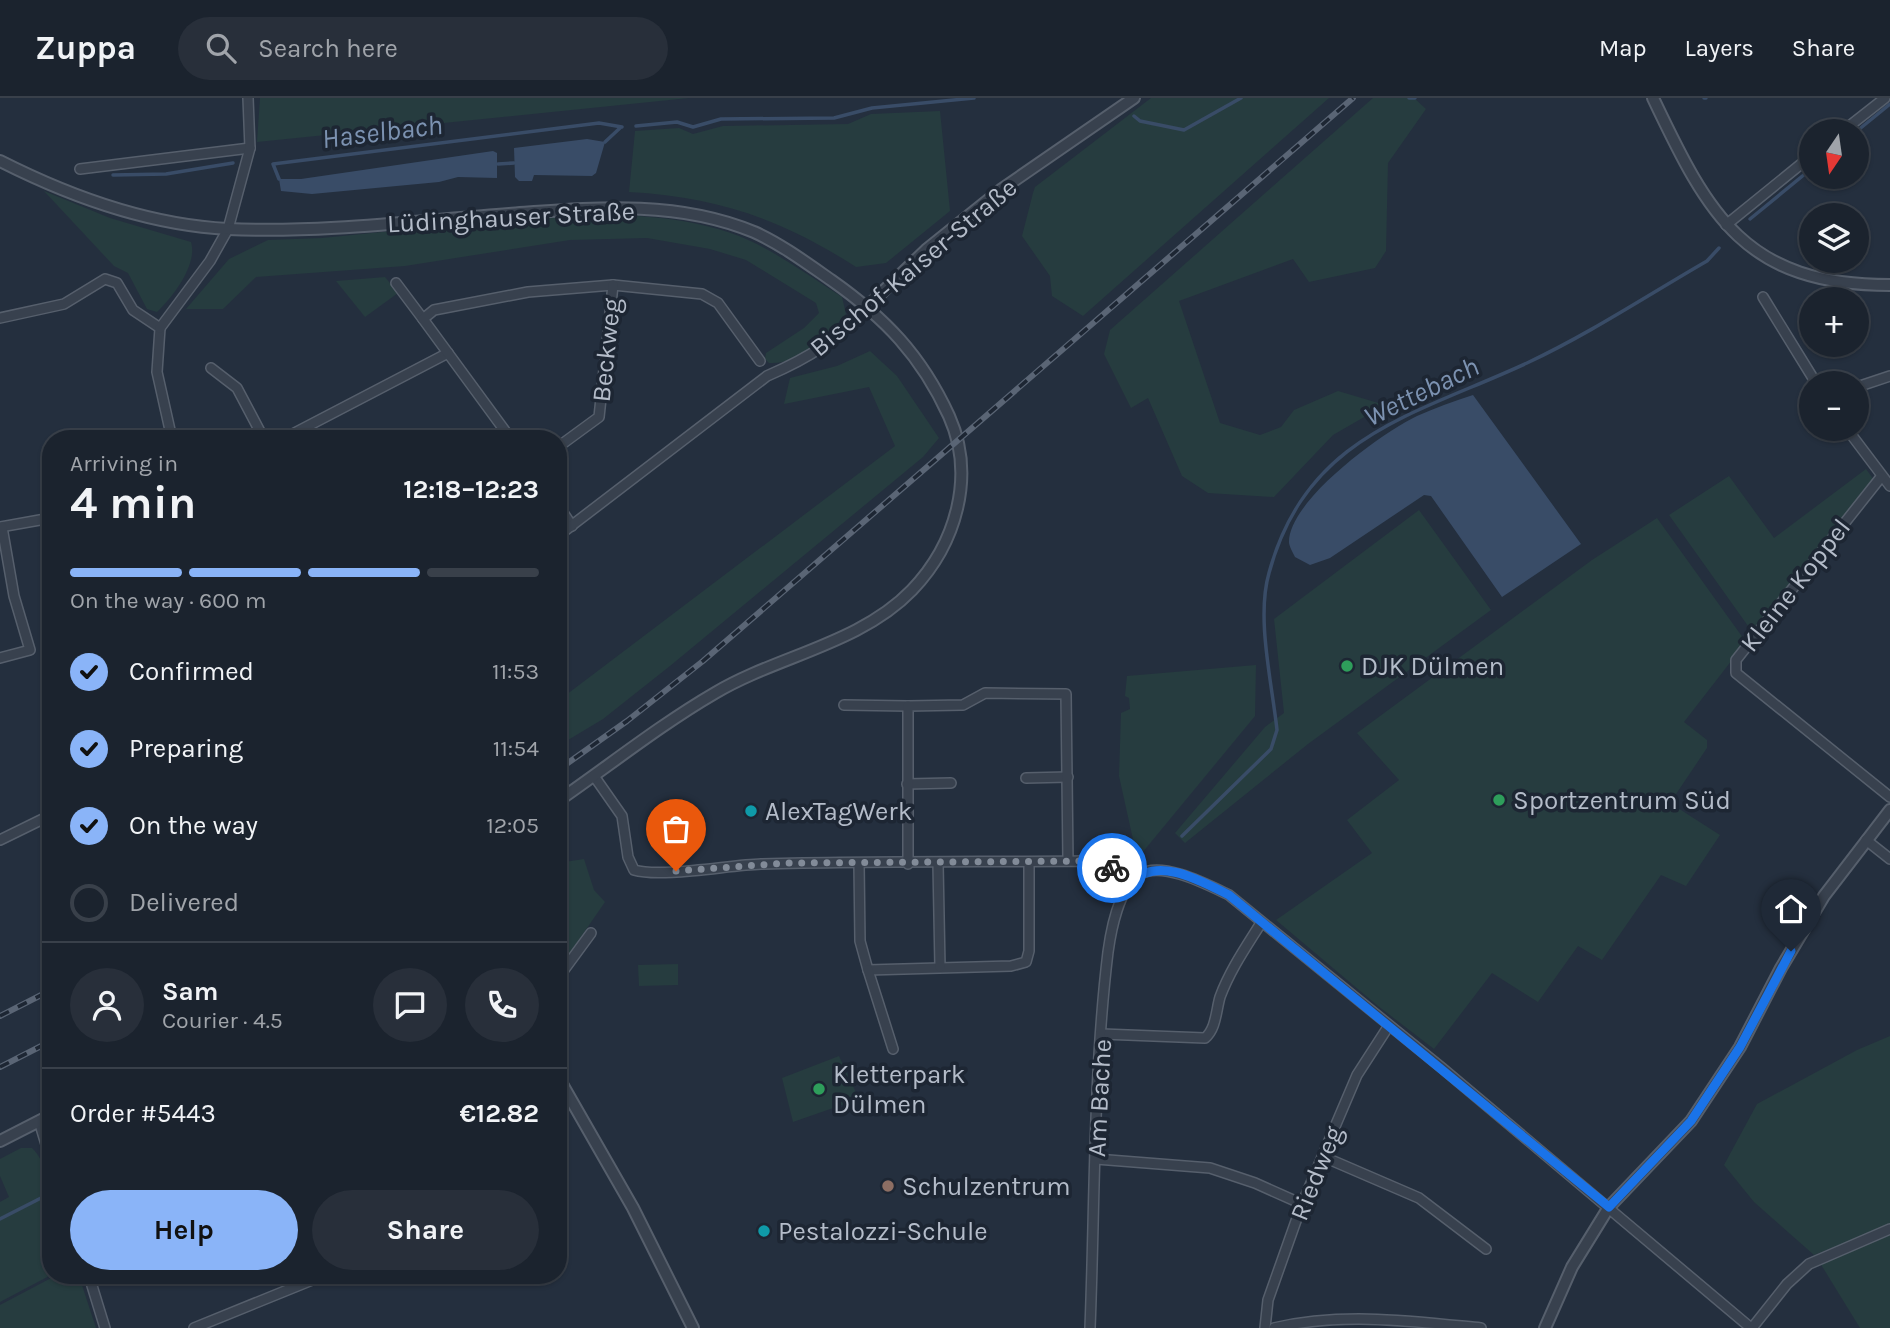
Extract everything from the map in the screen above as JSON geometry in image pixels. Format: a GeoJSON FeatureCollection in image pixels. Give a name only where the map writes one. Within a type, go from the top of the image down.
{"type":"FeatureCollection","features":[{"type":"Feature","properties":{"kind":"street"},"geometry":{"type":"LineString","coordinates":[[170,430],[157,372],[160,328],[210,261],[228,229],[250,148],[248,98]]}},
{"type":"Feature","properties":{"kind":"street","name":"Bischof-Kaiser-Straße"},"geometry":{"type":"LineString","coordinates":[[567,530],[767,376],[807,358],[835,341],[926,250],[983,204],[1134,98]]}},
{"type":"Feature","properties":{"kind":"street"},"geometry":{"type":"LineString","coordinates":[[1653,98],[1690,176],[1726,225],[1772,260],[1796,272],[1824,282],[1890,285]]}},
{"type":"Feature","properties":{"kind":"street"},"geometry":{"type":"LineString","coordinates":[[1858,119],[1885,98]]}},
{"type":"Feature","properties":{"kind":"street"},"geometry":{"type":"LineString","coordinates":[[80,169],[250,148]]}},
{"type":"Feature","properties":{"kind":"street","name":"Lüdinghauser Straße"},"geometry":{"type":"LineString","coordinates":[[0,162],[37,180],[114,209],[157,220],[228,229],[327,228],[622,206],[694,215],[755,233],[868,306],[914,352],[953,426],[961,474],[953,528],[943,551],[922,579],[890,608],[842,636],[717,691],[656,730],[567,795]]}},
{"type":"Feature","properties":{"kind":"street"},"geometry":{"type":"LineString","coordinates":[[1726,225],[1799,166]]}},
{"type":"Feature","properties":{"kind":"street"},"geometry":{"type":"LineString","coordinates":[[0,318],[64,304],[105,279],[117,283],[133,310],[160,328]]}},
{"type":"Feature","properties":{"kind":"street"},"geometry":{"type":"LineString","coordinates":[[396,283],[504,430]]}},
{"type":"Feature","properties":{"kind":"street"},"geometry":{"type":"LineString","coordinates":[[423,318],[434,310],[478,300],[613,285]]}},
{"type":"Feature","properties":{"kind":"street","name":"Beckweg"},"geometry":{"type":"LineString","coordinates":[[567,440],[599,417],[613,285],[708,296],[718,303],[760,361]]}},
{"type":"Feature","properties":{"kind":"street"},"geometry":{"type":"LineString","coordinates":[[1763,297],[1809,371]]}},
{"type":"Feature","properties":{"kind":"street"},"geometry":{"type":"LineString","coordinates":[[301,430],[448,353]]}},
{"type":"Feature","properties":{"kind":"street"},"geometry":{"type":"LineString","coordinates":[[211,368],[237,388],[259,430]]}},
{"type":"Feature","properties":{"kind":"street"},"geometry":{"type":"LineString","coordinates":[[1869,383],[1890,376]]}},
{"type":"Feature","properties":{"kind":"street"},"geometry":{"type":"LineString","coordinates":[[1856,441],[1890,486]]}},
{"type":"Feature","properties":{"kind":"street","name":"Kleine Koppel"},"geometry":{"type":"LineString","coordinates":[[1881,477],[1736,660],[1736,673],[1890,797]]}},
{"type":"Feature","properties":{"kind":"street"},"geometry":{"type":"LineString","coordinates":[[567,518],[572,526]]}},
{"type":"Feature","properties":{"kind":"street"},"geometry":{"type":"LineString","coordinates":[[0,658],[30,650],[18,614],[1,527],[42,520]]}},
{"type":"Feature","properties":{"kind":"street"},"geometry":{"type":"LineString","coordinates":[[844,705],[963,705],[985,693],[1066,694],[1068,861]]}},
{"type":"Feature","properties":{"kind":"street"},"geometry":{"type":"LineString","coordinates":[[908,706],[908,864]]}},
{"type":"Feature","properties":{"kind":"street"},"geometry":{"type":"LineString","coordinates":[[594,776],[622,816],[628,857],[634,870],[646,874],[718,866],[1088,861],[1111,867],[1131,883]]}},
{"type":"Feature","properties":{"kind":"street"},"geometry":{"type":"LineString","coordinates":[[1026,778],[1068,777]]}},
{"type":"Feature","properties":{"kind":"street"},"geometry":{"type":"LineString","coordinates":[[908,784],[951,783]]}},
{"type":"Feature","properties":{"kind":"street"},"geometry":{"type":"LineString","coordinates":[[1545,1328],[1572,1267],[1609,1207],[1691,1121],[1740,1047],[1781,968],[1824,896],[1890,810]]}},
{"type":"Feature","properties":{"kind":"street"},"geometry":{"type":"LineString","coordinates":[[0,840],[42,819]]}},
{"type":"Feature","properties":{"kind":"street"},"geometry":{"type":"LineString","coordinates":[[1866,840],[1890,859]]}},
{"type":"Feature","properties":{"kind":"street"},"geometry":{"type":"LineString","coordinates":[[868,970],[1011,966],[1026,962],[1029,951],[1029,862]]}},
{"type":"Feature","properties":{"kind":"street"},"geometry":{"type":"LineString","coordinates":[[938,863],[940,967]]}},
{"type":"Feature","properties":{"kind":"street"},"geometry":{"type":"LineString","coordinates":[[859,864],[860,941],[893,1049]]}},
{"type":"Feature","properties":{"kind":"street","name":"Am Bache"},"geometry":{"type":"LineString","coordinates":[[1090,1328],[1098,1075],[1108,950],[1118,909],[1131,883],[1139,875],[1157,869],[1197,879],[1229,895],[1261,923]]}},
{"type":"Feature","properties":{"kind":"street"},"geometry":{"type":"LineString","coordinates":[[1102,1034],[1205,1038],[1211,1034],[1220,997],[1238,959],[1261,923],[1609,1207],[1751,1328],[1787,1284],[1809,1264],[1890,1229]]}},
{"type":"Feature","properties":{"kind":"street"},"geometry":{"type":"LineString","coordinates":[[567,966],[591,933]]}},
{"type":"Feature","properties":{"kind":"street","name":"Riedweg"},"geometry":{"type":"LineString","coordinates":[[1265,1328],[1268,1300],[1302,1204],[1357,1076],[1388,1027]]}},
{"type":"Feature","properties":{"kind":"street"},"geometry":{"type":"LineString","coordinates":[[567,1093],[633,1208],[693,1328]]}},
{"type":"Feature","properties":{"kind":"street"},"geometry":{"type":"LineString","coordinates":[[0,1141],[42,1120]]}},
{"type":"Feature","properties":{"kind":"street"},"geometry":{"type":"LineString","coordinates":[[39,1121],[42,1131]]}},
{"type":"Feature","properties":{"kind":"street"},"geometry":{"type":"LineString","coordinates":[[1324,1157],[1419,1198],[1486,1249]]}},
{"type":"Feature","properties":{"kind":"street"},"geometry":{"type":"LineString","coordinates":[[1097,1159],[1210,1168],[1255,1183],[1302,1204]]}},
{"type":"Feature","properties":{"kind":"street"},"geometry":{"type":"LineString","coordinates":[[91,1284],[105,1328]]}},
{"type":"Feature","properties":{"kind":"street"},"geometry":{"type":"LineString","coordinates":[[194,1328],[302,1284]]}},
{"type":"Feature","properties":{"kind":"street"},"geometry":{"type":"LineString","coordinates":[[1274,1328],[1312,1320],[1382,1319],[1480,1328]]}},
{"type":"Feature","properties":{"kind":"green space"},"geometry":{"type":"Polygon","coordinates":[[[260,98],[689,98],[257,142],[260,98]]]}},
{"type":"Feature","properties":{"kind":"green space"},"geometry":{"type":"Polygon","coordinates":[[[1151,98],[1329,98],[1083,316],[1052,296],[1050,276],[1022,236],[1033,193],[1035,187],[1151,98]]]}},
{"type":"Feature","properties":{"kind":"green space"},"geometry":{"type":"Polygon","coordinates":[[[1373,98],[1414,98],[1426,109],[1388,163],[1386,251],[1375,268],[1309,282],[1293,259],[1179,301],[1220,423],[1260,435],[1281,427],[1294,410],[1338,391],[1385,405],[1333,435],[1274,497],[1208,493],[1182,476],[1148,398],[1131,408],[1104,354],[1110,330],[1373,98]]]}},
{"type":"Feature","properties":{"kind":"green space"},"geometry":{"type":"Polygon","coordinates":[[[940,111],[950,211],[886,263],[856,267],[775,223],[748,213],[691,199],[629,192],[635,131],[679,128],[693,134],[723,126],[848,124],[871,114],[940,111]]]}},
{"type":"Feature","properties":{"kind":"green space"},"geometry":{"type":"Polygon","coordinates":[[[44,191],[110,218],[191,242],[188,270],[177,289],[157,312],[147,309],[128,273],[114,266],[44,191]]]}},
{"type":"Feature","properties":{"kind":"green space"},"geometry":{"type":"Polygon","coordinates":[[[562,214],[629,215],[674,220],[739,236],[779,256],[842,297],[846,314],[812,348],[792,359],[769,363],[765,359],[766,353],[804,328],[819,313],[816,303],[746,260],[710,249],[647,238],[570,240],[405,266],[256,277],[223,309],[186,309],[229,259],[268,240],[322,238],[562,214]]]}},
{"type":"Feature","properties":{"kind":"green space"},"geometry":{"type":"Polygon","coordinates":[[[385,277],[398,293],[365,317],[336,281],[385,277]]]}},
{"type":"Feature","properties":{"kind":"green space"},"geometry":{"type":"Polygon","coordinates":[[[870,351],[897,376],[939,438],[923,457],[670,666],[603,719],[567,741],[567,694],[895,446],[869,387],[784,404],[790,378],[837,366],[870,351]]]}},
{"type":"Feature","properties":{"kind":"green space"},"geometry":{"type":"Polygon","coordinates":[[[1866,469],[1874,480],[1753,633],[1669,515],[1729,476],[1774,538],[1866,469]]]}},
{"type":"Feature","properties":{"kind":"green space","name":"DJK Dülmen"},"geometry":{"type":"Polygon","coordinates":[[[1419,510],[1491,610],[1308,744],[1185,843],[1175,833],[1265,727],[1284,713],[1274,619],[1419,510]]]}},
{"type":"Feature","properties":{"kind":"green space","name":"Sportzentrum Süd"},"geometry":{"type":"Polygon","coordinates":[[[1657,518],[1746,642],[1684,722],[1707,740],[1707,748],[1670,803],[1720,835],[1686,886],[1661,875],[1602,960],[1578,946],[1538,1002],[1492,973],[1434,1049],[1378,1006],[1276,920],[1372,853],[1347,820],[1399,780],[1357,733],[1592,560],[1657,518]]]}},
{"type":"Feature","properties":{"kind":"green space"},"geometry":{"type":"Polygon","coordinates":[[[1256,665],[1255,716],[1142,853],[1136,853],[1119,776],[1121,713],[1130,709],[1129,698],[1125,696],[1127,676],[1256,665]]]}},
{"type":"Feature","properties":{"kind":"green space"},"geometry":{"type":"Polygon","coordinates":[[[584,859],[594,890],[605,902],[567,957],[567,862],[584,859]]]}},
{"type":"Feature","properties":{"kind":"green space"},"geometry":{"type":"Polygon","coordinates":[[[678,964],[678,985],[639,986],[638,965],[678,964]]]}},
{"type":"Feature","properties":{"kind":"green space"},"geometry":{"type":"Polygon","coordinates":[[[1890,1036],[1890,1225],[1814,1255],[1754,1202],[1724,1165],[1757,1104],[1857,1050],[1890,1036]]]}},
{"type":"Feature","properties":{"kind":"green space","name":"Kletterpark Dülmen"},"geometry":{"type":"Polygon","coordinates":[[[839,1056],[859,1099],[793,1122],[782,1078],[839,1056]]]}},
{"type":"Feature","properties":{"kind":"green space"},"geometry":{"type":"Polygon","coordinates":[[[21,1148],[32,1148],[41,1159],[42,1280],[0,1302],[0,1202],[9,1197],[0,1176],[0,1159],[21,1148]]]}},
{"type":"Feature","properties":{"kind":"green space"},"geometry":{"type":"Polygon","coordinates":[[[1890,1235],[1890,1328],[1860,1328],[1820,1263],[1890,1235]]]}},
{"type":"Feature","properties":{"kind":"green space"},"geometry":{"type":"Polygon","coordinates":[[[42,1283],[82,1284],[96,1328],[0,1328],[0,1305],[42,1283]]]}},
{"type":"Feature","properties":{"kind":"water"},"geometry":{"type":"Polygon","coordinates":[[[587,139],[605,142],[596,173],[592,176],[534,175],[532,181],[519,181],[515,177],[514,148],[587,139]]]}},
{"type":"Feature","properties":{"kind":"water"},"geometry":{"type":"Polygon","coordinates":[[[493,151],[497,153],[497,178],[458,177],[439,182],[312,194],[281,191],[279,179],[301,179],[493,151]]]}},
{"type":"Feature","properties":{"kind":"water"},"geometry":{"type":"Polygon","coordinates":[[[1473,395],[1581,544],[1502,597],[1431,496],[1424,495],[1330,558],[1310,565],[1295,557],[1289,542],[1293,525],[1304,507],[1340,469],[1402,424],[1473,395]]]}},
{"type":"Feature","properties":{"kind":"waterway","name":"Haselbach"},"geometry":{"type":"LineString","coordinates":[[636,126],[677,122],[693,127],[721,119],[834,118],[872,108],[974,98]]}},
{"type":"Feature","properties":{"kind":"waterway","name":"Haselbach"},"geometry":{"type":"LineString","coordinates":[[1134,116],[1140,121],[1184,130],[1241,98]]}},
{"type":"Feature","properties":{"kind":"waterway","name":"Haselbach"},"geometry":{"type":"LineString","coordinates":[[1409,98],[1415,98]]}},
{"type":"Feature","properties":{"kind":"waterway","name":"Wettebach"},"geometry":{"type":"LineString","coordinates":[[1869,121],[1890,104]]}},
{"type":"Feature","properties":{"kind":"waterway","name":"Haselbach"},"geometry":{"type":"LineString","coordinates":[[279,179],[273,164],[599,123],[622,127]]}},
{"type":"Feature","properties":{"kind":"waterway"},"geometry":{"type":"LineString","coordinates":[[605,142],[620,128]]}},
{"type":"Feature","properties":{"kind":"waterway","name":"Haselbach"},"geometry":{"type":"LineString","coordinates":[[113,175],[166,174],[233,163]]}},
{"type":"Feature","properties":{"kind":"waterway"},"geometry":{"type":"LineString","coordinates":[[498,164],[514,163]]}},
{"type":"Feature","properties":{"kind":"waterway","name":"Wettebach"},"geometry":{"type":"LineString","coordinates":[[1750,219],[1799,179]]}},
{"type":"Feature","properties":{"kind":"waterway","name":"Wettebach"},"geometry":{"type":"LineString","coordinates":[[1182,836],[1271,749],[1277,730],[1264,630],[1265,591],[1286,526],[1309,489],[1337,460],[1370,436],[1406,416],[1573,340],[1707,261],[1719,248]]}},
{"type":"Feature","properties":{"kind":"waterway","name":"Wettebach"},"geometry":{"type":"LineString","coordinates":[[0,1219],[42,1198]]}},
{"type":"Feature","properties":{"kind":"railway"},"geometry":{"type":"LineString","coordinates":[[567,764],[627,721],[703,661],[1353,98]]}},
{"type":"Feature","properties":{"kind":"railway"},"geometry":{"type":"LineString","coordinates":[[0,1016],[42,995]]}},
{"type":"Feature","properties":{"kind":"railway"},"geometry":{"type":"LineString","coordinates":[[0,1067],[42,1046]]}},
{"type":"Feature","properties":{"kind":"way so far"},"geometry":{"type":"LineString","coordinates":[[676,871],[788,863],[1088,861],[1112,868]]}},
{"type":"Feature","properties":{"kind":"place","name":"DJK Dülmen"},"geometry":{"type":"Point","coordinates":[1347,666]}},
{"type":"Feature","properties":{"kind":"place","name":"Sportzentrum Süd"},"geometry":{"type":"Point","coordinates":[1499,800]}},
{"type":"Feature","properties":{"kind":"place","name":"AlexTagWerk"},"geometry":{"type":"Point","coordinates":[751,811]}},
{"type":"Feature","properties":{"kind":"place","name":"Kletterpark Dülmen"},"geometry":{"type":"Point","coordinates":[819,1089]}},
{"type":"Feature","properties":{"kind":"place","name":"Schulzentrum"},"geometry":{"type":"Point","coordinates":[888,1186]}},
{"type":"Feature","properties":{"kind":"place","name":"Pestalozzi-Schule"},"geometry":{"type":"Point","coordinates":[764,1231]}},
{"type":"Feature","properties":{"kind":"route"},"geometry":{"type":"LineString","coordinates":[[1112,868],[1131,883],[1139,875],[1157,869],[1197,879],[1229,895],[1609,1207],[1691,1121],[1740,1047],[1791,951]]}}]}
